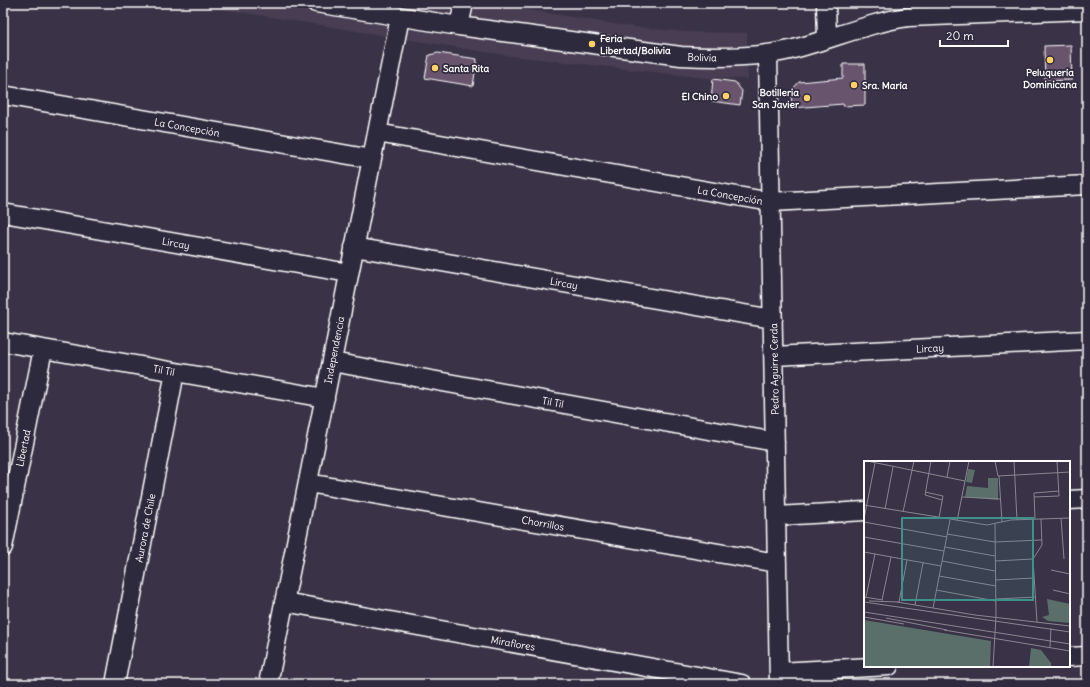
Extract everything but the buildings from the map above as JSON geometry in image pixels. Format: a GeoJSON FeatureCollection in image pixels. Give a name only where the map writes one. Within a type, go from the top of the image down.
{"type":"FeatureCollection","features":[{"type":"Feature","properties":{"kind":"street","name":"Bolivia"},"geometry":{"type":"LineString","coordinates":[[316,3],[459,26],[681,56],[710,58],[768,54],[790,50],[886,20],[955,9],[1087,10]]}},
{"type":"Feature","properties":{"kind":"street"},"geometry":{"type":"LineString","coordinates":[[459,26],[464,3]]}},
{"type":"Feature","properties":{"kind":"street"},"geometry":{"type":"LineString","coordinates":[[826,3],[827,39]]}},
{"type":"Feature","properties":{"kind":"street","name":"Independencia"},"geometry":{"type":"LineString","coordinates":[[268,684],[400,17]]}},
{"type":"Feature","properties":{"kind":"street","name":"Pedro Aguirre Cerda"},"geometry":{"type":"LineString","coordinates":[[768,54],[779,678]]}},
{"type":"Feature","properties":{"kind":"street","name":"La Concepción"},"geometry":{"type":"LineString","coordinates":[[3,94],[372,159]]}},
{"type":"Feature","properties":{"kind":"street","name":"La Concepción"},"geometry":{"type":"LineString","coordinates":[[377,133],[771,202],[1087,185]]}},
{"type":"Feature","properties":{"kind":"street","name":"Lircay"},"geometry":{"type":"LineString","coordinates":[[3,213],[349,273]]}},
{"type":"Feature","properties":{"kind":"street","name":"Lircay"},"geometry":{"type":"LineString","coordinates":[[354,247],[773,319]]}},
{"type":"Feature","properties":{"kind":"street","name":"Lircay"},"geometry":{"type":"LineString","coordinates":[[774,356],[1087,340]]}},
{"type":"Feature","properties":{"kind":"street","name":"Til Til"},"geometry":{"type":"LineString","coordinates":[[3,342],[325,398]]}},
{"type":"Feature","properties":{"kind":"street","name":"Libertad"},"geometry":{"type":"LineString","coordinates":[[3,547],[44,349]]}},
{"type":"Feature","properties":{"kind":"street","name":"Til Til"},"geometry":{"type":"LineString","coordinates":[[332,362],[775,442]]}},
{"type":"Feature","properties":{"kind":"street","name":"Aurora de Chile"},"geometry":{"type":"LineString","coordinates":[[115,684],[175,372]]}},
{"type":"Feature","properties":{"kind":"street","name":"Chorrillos"},"geometry":{"type":"LineString","coordinates":[[308,483],[777,563]]}},
{"type":"Feature","properties":{"kind":"street"},"geometry":{"type":"LineString","coordinates":[[1070,500],[1087,499]]}},
{"type":"Feature","properties":{"kind":"street"},"geometry":{"type":"LineString","coordinates":[[777,516],[864,511]]}},
{"type":"Feature","properties":{"kind":"street","name":"Miraflores"},"geometry":{"type":"LineString","coordinates":[[284,602],[742,684]]}},
{"type":"Feature","properties":{"kind":"street"},"geometry":{"type":"LineString","coordinates":[[1070,656],[1087,656]]}},
{"type":"Feature","properties":{"kind":"street"},"geometry":{"type":"LineString","coordinates":[[779,678],[880,667]]}},
{"type":"Feature","properties":{"kind":"shaded area","name":"Feria Libertad/Bolivia"},"geometry":{"type":"Polygon","coordinates":[[[184,3],[487,3],[626,26],[685,32],[747,33],[748,79],[706,78],[504,55],[184,3]]]}},
{"type":"Feature","properties":{"kind":"place","name":"Feria Libertad/Bolivia"},"geometry":{"type":"Point","coordinates":[592,44]}},
{"type":"Feature","properties":{"kind":"place","name":"Peluquería Dominicana"},"geometry":{"type":"Point","coordinates":[1050,60]}},
{"type":"Feature","properties":{"kind":"place","name":"Santa Rita"},"geometry":{"type":"Point","coordinates":[435,68]}},
{"type":"Feature","properties":{"kind":"place","name":"Sra. María"},"geometry":{"type":"Point","coordinates":[854,85]}},
{"type":"Feature","properties":{"kind":"place","name":"El Chino"},"geometry":{"type":"Point","coordinates":[726,96]}},
{"type":"Feature","properties":{"kind":"place","name":"Botilleria San Javier"},"geometry":{"type":"Point","coordinates":[807,98]}}]}
